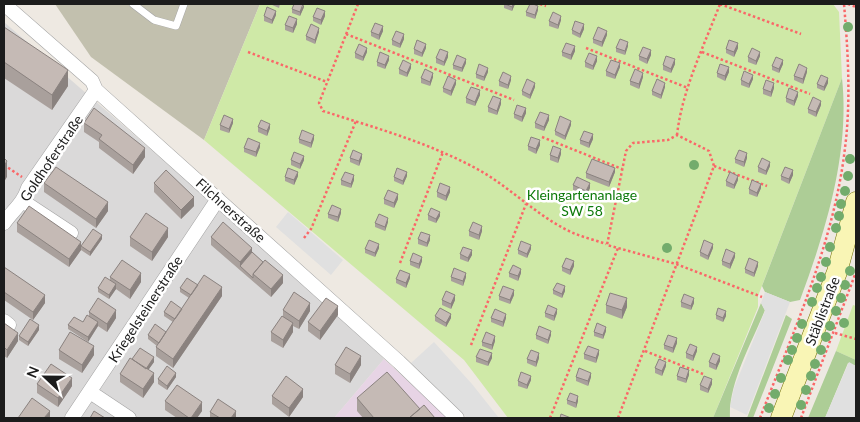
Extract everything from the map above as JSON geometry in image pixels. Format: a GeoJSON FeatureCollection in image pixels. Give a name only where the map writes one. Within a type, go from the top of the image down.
{"type":"FeatureCollection","features":[{"type":"Feature","properties":{"kind":"main road","name":"Stäblistraße"},"geometry":{"type":"LineString","coordinates":[[781,418],[837,272],[856,202]]}},
{"type":"Feature","properties":{"kind":"street","name":"Filchnerstraße"},"geometry":{"type":"LineString","coordinates":[[4,4],[92,81],[96,90],[399,362],[457,418]]}},
{"type":"Feature","properties":{"kind":"street","name":"Goldhoferstraße"},"geometry":{"type":"LineString","coordinates":[[4,223],[14,209],[24,202],[31,184],[96,90]]}},
{"type":"Feature","properties":{"kind":"street","name":"Kriegelsteinerstraße"},"geometry":{"type":"LineString","coordinates":[[72,418],[218,199]]}},
{"type":"Feature","properties":{"kind":"street"},"geometry":{"type":"LineString","coordinates":[[24,202],[71,233]]}},
{"type":"Feature","properties":{"kind":"street"},"geometry":{"type":"LineString","coordinates":[[90,392],[129,418]]}},
{"type":"Feature","properties":{"kind":"lane"},"geometry":{"type":"LineString","coordinates":[[133,4],[154,20],[176,26],[184,4]]}},
{"type":"Feature","properties":{"kind":"path"},"geometry":{"type":"LineString","coordinates":[[358,4],[319,102],[323,111],[393,132],[443,152],[481,171],[526,204],[571,232],[607,245],[676,264],[762,297]]}},
{"type":"Feature","properties":{"kind":"path"},"geometry":{"type":"LineString","coordinates":[[540,4],[546,6]]}},
{"type":"Feature","properties":{"kind":"path"},"geometry":{"type":"LineString","coordinates":[[677,135],[679,117],[688,88],[720,4],[801,34]]}},
{"type":"Feature","properties":{"kind":"path"},"geometry":{"type":"LineString","coordinates":[[760,418],[819,264],[829,229],[845,149],[848,106],[846,4],[856,7]]}},
{"type":"Feature","properties":{"kind":"path"},"geometry":{"type":"LineString","coordinates":[[346,34],[514,100]]}},
{"type":"Feature","properties":{"kind":"path"},"geometry":{"type":"LineString","coordinates":[[586,48],[688,88]]}},
{"type":"Feature","properties":{"kind":"path"},"geometry":{"type":"LineString","coordinates":[[248,52],[327,82]]}},
{"type":"Feature","properties":{"kind":"path"},"geometry":{"type":"LineString","coordinates":[[702,52],[810,94]]}},
{"type":"Feature","properties":{"kind":"path"},"geometry":{"type":"LineString","coordinates":[[304,238],[311,229],[356,121]]}},
{"type":"Feature","properties":{"kind":"path"},"geometry":{"type":"LineString","coordinates":[[618,418],[714,166],[709,151],[677,135]]}},
{"type":"Feature","properties":{"kind":"path"},"geometry":{"type":"LineString","coordinates":[[607,245],[626,151],[633,143],[668,140],[677,135]]}},
{"type":"Feature","properties":{"kind":"path"},"geometry":{"type":"LineString","coordinates":[[542,137],[622,169]]}},
{"type":"Feature","properties":{"kind":"path"},"geometry":{"type":"LineString","coordinates":[[400,262],[443,152]]}},
{"type":"Feature","properties":{"kind":"path"},"geometry":{"type":"LineString","coordinates":[[4,165],[31,184]]}},
{"type":"Feature","properties":{"kind":"path"},"geometry":{"type":"LineString","coordinates":[[714,166],[767,186]]}},
{"type":"Feature","properties":{"kind":"path"},"geometry":{"type":"LineString","coordinates":[[471,345],[526,204]]}},
{"type":"Feature","properties":{"kind":"path"},"geometry":{"type":"LineString","coordinates":[[550,418],[618,248]]}},
{"type":"Feature","properties":{"kind":"path"},"geometry":{"type":"LineString","coordinates":[[802,418],[856,272]]}},
{"type":"Feature","properties":{"kind":"path"},"geometry":{"type":"LineString","coordinates":[[835,332],[856,338]]}},
{"type":"Feature","properties":{"kind":"path"},"geometry":{"type":"LineString","coordinates":[[645,351],[703,374]]}},
{"type":"Feature","properties":{"kind":"shaded area"},"geometry":{"type":"Polygon","coordinates":[[[55,4],[260,4],[204,140],[91,57],[55,4]]]}},
{"type":"Feature","properties":{"kind":"shaded area"},"geometry":{"type":"Polygon","coordinates":[[[4,22],[335,309],[384,359],[334,418],[4,418],[4,22]]]}},
{"type":"Feature","properties":{"kind":"shaded area"},"geometry":{"type":"Polygon","coordinates":[[[288,212],[343,260],[331,275],[276,227],[288,212]]]}},
{"type":"Feature","properties":{"kind":"shaded area"},"geometry":{"type":"Polygon","coordinates":[[[765,292],[790,302],[747,415],[730,407],[734,388],[765,311],[761,303],[765,292]]]}},
{"type":"Feature","properties":{"kind":"shaded area"},"geometry":{"type":"Polygon","coordinates":[[[434,342],[472,384],[499,418],[467,418],[411,363],[434,342]]]}},
{"type":"Feature","properties":{"kind":"shaded area"},"geometry":{"type":"Polygon","coordinates":[[[384,359],[448,418],[334,418],[384,359]]]}},
{"type":"Feature","properties":{"kind":"shaded area"},"geometry":{"type":"Polygon","coordinates":[[[849,362],[856,366],[856,418],[825,418],[849,362]]]}},
{"type":"Feature","properties":{"kind":"green space","name":"Kleingartenanlage SW 58"},"geometry":{"type":"Polygon","coordinates":[[[260,4],[833,4],[839,12],[842,78],[758,296],[758,307],[713,418],[508,418],[464,360],[204,140],[260,4]]]}},
{"type":"Feature","properties":{"kind":"green space"},"geometry":{"type":"Polygon","coordinates":[[[842,78],[844,106],[839,163],[834,191],[819,246],[800,300],[790,302],[765,292],[762,286],[842,78]]]}},
{"type":"Feature","properties":{"kind":"green space"},"geometry":{"type":"Polygon","coordinates":[[[761,303],[765,310],[737,377],[730,405],[730,418],[713,418],[761,303]]]}},
{"type":"Feature","properties":{"kind":"green space"},"geometry":{"type":"Polygon","coordinates":[[[853,305],[856,306],[856,360],[836,351],[853,305]]]}},
{"type":"Feature","properties":{"kind":"green space"},"geometry":{"type":"Polygon","coordinates":[[[786,315],[792,319],[753,418],[747,418],[786,315]]]}},
{"type":"Feature","properties":{"kind":"green space"},"geometry":{"type":"Polygon","coordinates":[[[836,351],[856,360],[856,366],[848,363],[825,418],[808,418],[836,351]]]}},
{"type":"Feature","properties":{"kind":"building"},"geometry":{"type":"Polygon","coordinates":[[[294,4],[303,4],[300,12],[292,9],[294,4]]]}},
{"type":"Feature","properties":{"kind":"building"},"geometry":{"type":"Polygon","coordinates":[[[530,4],[538,6],[535,15],[526,12],[530,4]]]}},
{"type":"Feature","properties":{"kind":"building"},"geometry":{"type":"Polygon","coordinates":[[[267,7],[276,11],[272,20],[264,16],[267,7]]]}},
{"type":"Feature","properties":{"kind":"building"},"geometry":{"type":"Polygon","coordinates":[[[317,8],[325,11],[321,20],[313,17],[317,8]]]}},
{"type":"Feature","properties":{"kind":"building"},"geometry":{"type":"Polygon","coordinates":[[[553,12],[561,16],[558,25],[549,21],[553,12]]]}},
{"type":"Feature","properties":{"kind":"building"},"geometry":{"type":"Polygon","coordinates":[[[289,16],[297,19],[293,28],[285,25],[289,16]]]}},
{"type":"Feature","properties":{"kind":"building"},"geometry":{"type":"Polygon","coordinates":[[[575,21],[584,24],[580,34],[572,30],[575,21]]]}},
{"type":"Feature","properties":{"kind":"building"},"geometry":{"type":"Polygon","coordinates":[[[375,23],[383,26],[379,35],[371,32],[375,23]]]}},
{"type":"Feature","properties":{"kind":"building"},"geometry":{"type":"Polygon","coordinates":[[[311,24],[319,28],[315,40],[306,36],[311,24]]]}},
{"type":"Feature","properties":{"kind":"building"},"geometry":{"type":"Polygon","coordinates":[[[4,27],[68,70],[52,95],[4,62],[4,27]]]}},
{"type":"Feature","properties":{"kind":"building"},"geometry":{"type":"Polygon","coordinates":[[[598,27],[607,31],[602,42],[593,39],[598,27]]]}},
{"type":"Feature","properties":{"kind":"building"},"geometry":{"type":"Polygon","coordinates":[[[396,31],[404,34],[400,44],[392,40],[396,31]]]}},
{"type":"Feature","properties":{"kind":"building"},"geometry":{"type":"Polygon","coordinates":[[[620,39],[628,42],[625,51],[616,48],[620,39]]]}},
{"type":"Feature","properties":{"kind":"building"},"geometry":{"type":"Polygon","coordinates":[[[417,40],[426,44],[422,53],[414,49],[417,40]]]}},
{"type":"Feature","properties":{"kind":"building"},"geometry":{"type":"Polygon","coordinates":[[[729,40],[738,43],[734,52],[726,49],[729,40]]]}},
{"type":"Feature","properties":{"kind":"building"},"geometry":{"type":"Polygon","coordinates":[[[566,43],[575,46],[571,55],[562,52],[566,43]]]}},
{"type":"Feature","properties":{"kind":"building"},"geometry":{"type":"Polygon","coordinates":[[[359,44],[367,48],[363,57],[355,53],[359,44]]]}},
{"type":"Feature","properties":{"kind":"building"},"geometry":{"type":"Polygon","coordinates":[[[643,47],[651,50],[647,59],[639,56],[643,47]]]}},
{"type":"Feature","properties":{"kind":"building"},"geometry":{"type":"Polygon","coordinates":[[[752,48],[760,52],[756,61],[748,57],[752,48]]]}},
{"type":"Feature","properties":{"kind":"building"},"geometry":{"type":"Polygon","coordinates":[[[440,49],[448,52],[444,62],[436,58],[440,49]]]}},
{"type":"Feature","properties":{"kind":"building"},"geometry":{"type":"Polygon","coordinates":[[[380,52],[389,56],[385,65],[377,62],[380,52]]]}},
{"type":"Feature","properties":{"kind":"building"},"geometry":{"type":"Polygon","coordinates":[[[589,53],[597,56],[593,66],[585,62],[589,53]]]}},
{"type":"Feature","properties":{"kind":"building"},"geometry":{"type":"Polygon","coordinates":[[[457,55],[466,59],[462,68],[453,65],[457,55]]]}},
{"type":"Feature","properties":{"kind":"building"},"geometry":{"type":"Polygon","coordinates":[[[666,56],[675,59],[671,69],[663,65],[666,56]]]}},
{"type":"Feature","properties":{"kind":"building"},"geometry":{"type":"Polygon","coordinates":[[[776,57],[783,60],[779,69],[772,66],[776,57]]]}},
{"type":"Feature","properties":{"kind":"building"},"geometry":{"type":"Polygon","coordinates":[[[403,60],[411,64],[407,73],[399,69],[403,60]]]}},
{"type":"Feature","properties":{"kind":"building"},"geometry":{"type":"Polygon","coordinates":[[[611,60],[620,63],[615,75],[606,71],[611,60]]]}},
{"type":"Feature","properties":{"kind":"building"},"geometry":{"type":"Polygon","coordinates":[[[479,64],[488,68],[484,77],[476,74],[479,64]]]}},
{"type":"Feature","properties":{"kind":"building"},"geometry":{"type":"Polygon","coordinates":[[[720,64],[729,67],[725,76],[717,73],[720,64]]]}},
{"type":"Feature","properties":{"kind":"building"},"geometry":{"type":"Polygon","coordinates":[[[799,64],[807,68],[803,79],[794,76],[799,64]]]}},
{"type":"Feature","properties":{"kind":"building"},"geometry":{"type":"Polygon","coordinates":[[[425,69],[433,73],[430,82],[421,78],[425,69]]]}},
{"type":"Feature","properties":{"kind":"building"},"geometry":{"type":"Polygon","coordinates":[[[635,69],[643,73],[639,84],[630,81],[635,69]]]}},
{"type":"Feature","properties":{"kind":"building"},"geometry":{"type":"Polygon","coordinates":[[[744,71],[753,75],[749,84],[741,80],[744,71]]]}},
{"type":"Feature","properties":{"kind":"building"},"geometry":{"type":"Polygon","coordinates":[[[503,72],[511,76],[508,85],[499,81],[503,72]]]}},
{"type":"Feature","properties":{"kind":"building"},"geometry":{"type":"Polygon","coordinates":[[[821,75],[828,78],[824,87],[817,84],[821,75]]]}},
{"type":"Feature","properties":{"kind":"building"},"geometry":{"type":"Polygon","coordinates":[[[448,76],[456,80],[451,91],[443,88],[448,76]]]}},
{"type":"Feature","properties":{"kind":"building"},"geometry":{"type":"Polygon","coordinates":[[[527,79],[535,83],[530,95],[522,91],[527,79]]]}},
{"type":"Feature","properties":{"kind":"building"},"geometry":{"type":"Polygon","coordinates":[[[657,79],[665,83],[661,95],[652,91],[657,79]]]}},
{"type":"Feature","properties":{"kind":"building"},"geometry":{"type":"Polygon","coordinates":[[[766,80],[774,83],[771,92],[763,89],[766,80]]]}},
{"type":"Feature","properties":{"kind":"building"},"geometry":{"type":"Polygon","coordinates":[[[471,87],[480,90],[475,102],[466,98],[471,87]]]}},
{"type":"Feature","properties":{"kind":"building"},"geometry":{"type":"Polygon","coordinates":[[[789,88],[798,92],[794,101],[786,98],[789,88]]]}},
{"type":"Feature","properties":{"kind":"building"},"geometry":{"type":"Polygon","coordinates":[[[493,96],[501,99],[497,111],[488,107],[493,96]]]}},
{"type":"Feature","properties":{"kind":"building"},"geometry":{"type":"Polygon","coordinates":[[[813,97],[821,101],[816,112],[808,109],[813,97]]]}},
{"type":"Feature","properties":{"kind":"building"},"geometry":{"type":"Polygon","coordinates":[[[517,105],[526,108],[522,117],[514,114],[517,105]]]}},
{"type":"Feature","properties":{"kind":"building"},"geometry":{"type":"Polygon","coordinates":[[[94,108],[145,148],[133,165],[99,139],[102,135],[84,123],[94,108]]]}},
{"type":"Feature","properties":{"kind":"building"},"geometry":{"type":"Polygon","coordinates":[[[540,112],[549,115],[544,127],[535,123],[540,112]]]}},
{"type":"Feature","properties":{"kind":"building"},"geometry":{"type":"Polygon","coordinates":[[[224,115],[233,119],[229,129],[220,125],[224,115]]]}},
{"type":"Feature","properties":{"kind":"building"},"geometry":{"type":"Polygon","coordinates":[[[560,116],[571,121],[565,136],[555,131],[560,116]]]}},
{"type":"Feature","properties":{"kind":"building"},"geometry":{"type":"Polygon","coordinates":[[[261,120],[270,124],[267,131],[258,127],[261,120]]]}},
{"type":"Feature","properties":{"kind":"building"},"geometry":{"type":"Polygon","coordinates":[[[302,130],[314,135],[311,143],[299,139],[302,130]]]}},
{"type":"Feature","properties":{"kind":"building"},"geometry":{"type":"Polygon","coordinates":[[[584,131],[593,134],[589,143],[580,140],[584,131]]]}},
{"type":"Feature","properties":{"kind":"building"},"geometry":{"type":"Polygon","coordinates":[[[531,137],[540,140],[536,149],[528,146],[531,137]]]}},
{"type":"Feature","properties":{"kind":"building"},"geometry":{"type":"Polygon","coordinates":[[[248,138],[260,143],[256,152],[244,148],[248,138]]]}},
{"type":"Feature","properties":{"kind":"building"},"geometry":{"type":"Polygon","coordinates":[[[553,146],[561,149],[558,158],[550,155],[553,146]]]}},
{"type":"Feature","properties":{"kind":"building"},"geometry":{"type":"Polygon","coordinates":[[[353,150],[362,154],[359,161],[350,158],[353,150]]]}},
{"type":"Feature","properties":{"kind":"building"},"geometry":{"type":"Polygon","coordinates":[[[739,150],[747,153],[744,162],[735,159],[739,150]]]}},
{"type":"Feature","properties":{"kind":"building"},"geometry":{"type":"Polygon","coordinates":[[[294,152],[304,156],[300,164],[291,160],[294,152]]]}},
{"type":"Feature","properties":{"kind":"building"},"geometry":{"type":"Polygon","coordinates":[[[762,158],[770,162],[766,171],[758,167],[762,158]]]}},
{"type":"Feature","properties":{"kind":"building"},"geometry":{"type":"Polygon","coordinates":[[[592,159],[615,168],[609,182],[586,173],[592,159]]]}},
{"type":"Feature","properties":{"kind":"building"},"geometry":{"type":"Polygon","coordinates":[[[56,167],[108,202],[96,219],[44,183],[56,167]]]}},
{"type":"Feature","properties":{"kind":"building"},"geometry":{"type":"Polygon","coordinates":[[[785,167],[793,170],[789,179],[781,176],[785,167]]]}},
{"type":"Feature","properties":{"kind":"building"},"geometry":{"type":"Polygon","coordinates":[[[288,168],[298,172],[294,180],[285,177],[288,168]]]}},
{"type":"Feature","properties":{"kind":"building"},"geometry":{"type":"Polygon","coordinates":[[[397,168],[407,172],[403,181],[394,177],[397,168]]]}},
{"type":"Feature","properties":{"kind":"building"},"geometry":{"type":"Polygon","coordinates":[[[166,170],[194,197],[181,210],[154,183],[166,170]]]}},
{"type":"Feature","properties":{"kind":"building"},"geometry":{"type":"Polygon","coordinates":[[[345,172],[354,175],[351,184],[341,180],[345,172]]]}},
{"type":"Feature","properties":{"kind":"building"},"geometry":{"type":"Polygon","coordinates":[[[730,172],[738,176],[734,185],[726,181],[730,172]]]}},
{"type":"Feature","properties":{"kind":"building"},"geometry":{"type":"Polygon","coordinates":[[[577,177],[590,183],[586,191],[573,185],[577,177]]]}},
{"type":"Feature","properties":{"kind":"building"},"geometry":{"type":"Polygon","coordinates":[[[752,180],[761,184],[757,193],[749,189],[752,180]]]}},
{"type":"Feature","properties":{"kind":"building"},"geometry":{"type":"Polygon","coordinates":[[[440,183],[450,187],[446,196],[437,192],[440,183]]]}},
{"type":"Feature","properties":{"kind":"building"},"geometry":{"type":"Polygon","coordinates":[[[388,190],[398,194],[394,203],[384,199],[388,190]]]}},
{"type":"Feature","properties":{"kind":"building"},"geometry":{"type":"Polygon","coordinates":[[[332,205],[341,209],[338,217],[328,214],[332,205]]]}},
{"type":"Feature","properties":{"kind":"building"},"geometry":{"type":"Polygon","coordinates":[[[29,206],[81,242],[69,259],[17,223],[29,206]]]}},
{"type":"Feature","properties":{"kind":"building"},"geometry":{"type":"Polygon","coordinates":[[[431,208],[440,212],[436,219],[428,215],[431,208]]]}},
{"type":"Feature","properties":{"kind":"building"},"geometry":{"type":"Polygon","coordinates":[[[146,213],[168,228],[152,252],[130,237],[146,213]]]}},
{"type":"Feature","properties":{"kind":"building"},"geometry":{"type":"Polygon","coordinates":[[[379,214],[388,218],[385,227],[375,223],[379,214]]]}},
{"type":"Feature","properties":{"kind":"building"},"geometry":{"type":"Polygon","coordinates":[[[223,222],[252,248],[240,262],[211,237],[223,222]]]}},
{"type":"Feature","properties":{"kind":"building"},"geometry":{"type":"Polygon","coordinates":[[[473,222],[482,226],[479,235],[469,231],[473,222]]]}},
{"type":"Feature","properties":{"kind":"building"},"geometry":{"type":"Polygon","coordinates":[[[93,229],[102,235],[90,252],[81,246],[93,229]]]}},
{"type":"Feature","properties":{"kind":"building"},"geometry":{"type":"Polygon","coordinates":[[[421,232],[430,235],[427,243],[418,239],[421,232]]]}},
{"type":"Feature","properties":{"kind":"building"},"geometry":{"type":"Polygon","coordinates":[[[369,240],[379,244],[375,253],[365,249],[369,240]]]}},
{"type":"Feature","properties":{"kind":"building"},"geometry":{"type":"Polygon","coordinates":[[[704,240],[713,244],[708,256],[700,252],[704,240]]]}},
{"type":"Feature","properties":{"kind":"building"},"geometry":{"type":"Polygon","coordinates":[[[521,241],[531,245],[527,254],[518,250],[521,241]]]}},
{"type":"Feature","properties":{"kind":"building"},"geometry":{"type":"Polygon","coordinates":[[[463,247],[472,250],[468,258],[460,254],[463,247]]]}},
{"type":"Feature","properties":{"kind":"building"},"geometry":{"type":"Polygon","coordinates":[[[726,249],[735,253],[730,264],[722,261],[726,249]]]}},
{"type":"Feature","properties":{"kind":"building"},"geometry":{"type":"Polygon","coordinates":[[[252,252],[263,262],[253,274],[253,278],[240,266],[252,252]]]}},
{"type":"Feature","properties":{"kind":"building"},"geometry":{"type":"Polygon","coordinates":[[[413,253],[422,257],[419,264],[410,261],[413,253]]]}},
{"type":"Feature","properties":{"kind":"building"},"geometry":{"type":"Polygon","coordinates":[[[566,258],[574,261],[570,270],[562,267],[566,258]]]}},
{"type":"Feature","properties":{"kind":"building"},"geometry":{"type":"Polygon","coordinates":[[[749,258],[758,262],[754,273],[745,269],[749,258]]]}},
{"type":"Feature","properties":{"kind":"building"},"geometry":{"type":"Polygon","coordinates":[[[122,260],[141,273],[130,290],[110,277],[122,260]]]}},
{"type":"Feature","properties":{"kind":"building"},"geometry":{"type":"Polygon","coordinates":[[[265,260],[283,275],[271,289],[253,274],[265,260]]]}},
{"type":"Feature","properties":{"kind":"building"},"geometry":{"type":"Polygon","coordinates":[[[513,265],[521,269],[518,276],[509,273],[513,265]]]}},
{"type":"Feature","properties":{"kind":"building"},"geometry":{"type":"Polygon","coordinates":[[[4,267],[45,295],[33,312],[4,292],[4,267]]]}},
{"type":"Feature","properties":{"kind":"building"},"geometry":{"type":"Polygon","coordinates":[[[454,268],[466,273],[463,281],[451,277],[454,268]]]}},
{"type":"Feature","properties":{"kind":"building"},"geometry":{"type":"Polygon","coordinates":[[[400,270],[410,274],[406,283],[396,279],[400,270]]]}},
{"type":"Feature","properties":{"kind":"building"},"geometry":{"type":"Polygon","coordinates":[[[204,275],[222,287],[173,359],[156,347],[204,275]]]}},
{"type":"Feature","properties":{"kind":"building"},"geometry":{"type":"Polygon","coordinates":[[[105,277],[116,284],[109,295],[98,288],[105,277]]]}},
{"type":"Feature","properties":{"kind":"building"},"geometry":{"type":"Polygon","coordinates":[[[187,278],[198,285],[191,295],[180,288],[187,278]]]}},
{"type":"Feature","properties":{"kind":"building"},"geometry":{"type":"Polygon","coordinates":[[[557,283],[565,286],[562,294],[553,290],[557,283]]]}},
{"type":"Feature","properties":{"kind":"building"},"geometry":{"type":"Polygon","coordinates":[[[503,286],[514,290],[510,300],[499,296],[503,286]]]}},
{"type":"Feature","properties":{"kind":"building"},"geometry":{"type":"Polygon","coordinates":[[[446,291],[455,295],[451,304],[442,300],[446,291]]]}},
{"type":"Feature","properties":{"kind":"building"},"geometry":{"type":"Polygon","coordinates":[[[294,292],[310,303],[299,321],[283,310],[294,292]]]}},
{"type":"Feature","properties":{"kind":"building"},"geometry":{"type":"Polygon","coordinates":[[[610,293],[627,298],[622,310],[606,305],[610,293]]]}},
{"type":"Feature","properties":{"kind":"building"},"geometry":{"type":"Polygon","coordinates":[[[684,294],[694,298],[691,306],[681,302],[684,294]]]}},
{"type":"Feature","properties":{"kind":"building"},"geometry":{"type":"Polygon","coordinates":[[[98,298],[116,310],[107,324],[89,312],[98,298]]]}},
{"type":"Feature","properties":{"kind":"building"},"geometry":{"type":"Polygon","coordinates":[[[326,298],[338,306],[320,331],[308,322],[326,298]]]}},
{"type":"Feature","properties":{"kind":"building"},"geometry":{"type":"Polygon","coordinates":[[[171,301],[182,309],[175,319],[164,312],[171,301]]]}},
{"type":"Feature","properties":{"kind":"building"},"geometry":{"type":"Polygon","coordinates":[[[548,305],[557,309],[554,316],[545,313],[548,305]]]}},
{"type":"Feature","properties":{"kind":"building"},"geometry":{"type":"Polygon","coordinates":[[[440,308],[451,314],[446,323],[435,316],[440,308]]]}},
{"type":"Feature","properties":{"kind":"building"},"geometry":{"type":"Polygon","coordinates":[[[718,308],[726,311],[723,318],[716,315],[718,308]]]}},
{"type":"Feature","properties":{"kind":"building"},"geometry":{"type":"Polygon","coordinates":[[[495,309],[506,314],[503,322],[491,318],[495,309]]]}},
{"type":"Feature","properties":{"kind":"building"},"geometry":{"type":"Polygon","coordinates":[[[87,315],[98,322],[88,337],[68,325],[74,317],[83,322],[87,315]]]}},
{"type":"Feature","properties":{"kind":"building"},"geometry":{"type":"Polygon","coordinates":[[[282,316],[293,323],[283,340],[271,332],[282,316]]]}},
{"type":"Feature","properties":{"kind":"building"},"geometry":{"type":"Polygon","coordinates":[[[30,319],[39,325],[28,342],[19,336],[30,319]]]}},
{"type":"Feature","properties":{"kind":"building"},"geometry":{"type":"Polygon","coordinates":[[[4,323],[18,333],[7,350],[4,347],[4,323]]]}},
{"type":"Feature","properties":{"kind":"building"},"geometry":{"type":"Polygon","coordinates":[[[597,323],[606,327],[603,335],[594,332],[597,323]]]}},
{"type":"Feature","properties":{"kind":"building"},"geometry":{"type":"Polygon","coordinates":[[[155,324],[166,332],[159,343],[148,335],[155,324]]]}},
{"type":"Feature","properties":{"kind":"building"},"geometry":{"type":"Polygon","coordinates":[[[539,326],[551,331],[548,340],[536,335],[539,326]]]}},
{"type":"Feature","properties":{"kind":"building"},"geometry":{"type":"Polygon","coordinates":[[[70,332],[94,346],[82,365],[59,350],[70,332]]]}},
{"type":"Feature","properties":{"kind":"building"},"geometry":{"type":"Polygon","coordinates":[[[486,332],[495,336],[492,345],[482,342],[486,332]]]}},
{"type":"Feature","properties":{"kind":"building"},"geometry":{"type":"Polygon","coordinates":[[[668,335],[677,338],[673,348],[664,345],[668,335]]]}},
{"type":"Feature","properties":{"kind":"building"},"geometry":{"type":"Polygon","coordinates":[[[690,344],[697,347],[693,356],[686,353],[690,344]]]}},
{"type":"Feature","properties":{"kind":"building"},"geometry":{"type":"Polygon","coordinates":[[[588,346],[599,350],[596,358],[584,354],[588,346]]]}},
{"type":"Feature","properties":{"kind":"building"},"geometry":{"type":"Polygon","coordinates":[[[346,347],[361,356],[350,374],[335,365],[346,347]]]}},
{"type":"Feature","properties":{"kind":"building"},"geometry":{"type":"Polygon","coordinates":[[[140,348],[154,357],[146,369],[132,359],[140,348]]]}},
{"type":"Feature","properties":{"kind":"building"},"geometry":{"type":"Polygon","coordinates":[[[480,349],[492,353],[488,362],[476,357],[480,349]]]}},
{"type":"Feature","properties":{"kind":"building"},"geometry":{"type":"Polygon","coordinates":[[[531,350],[539,353],[536,362],[527,359],[531,350]]]}},
{"type":"Feature","properties":{"kind":"building"},"geometry":{"type":"Polygon","coordinates":[[[713,353],[720,356],[716,365],[709,362],[713,353]]]}},
{"type":"Feature","properties":{"kind":"building"},"geometry":{"type":"Polygon","coordinates":[[[130,358],[154,373],[143,389],[120,374],[130,358]]]}},
{"type":"Feature","properties":{"kind":"building"},"geometry":{"type":"Polygon","coordinates":[[[659,359],[666,362],[662,371],[655,368],[659,359]]]}},
{"type":"Feature","properties":{"kind":"building"},"geometry":{"type":"Polygon","coordinates":[[[51,364],[72,378],[58,398],[37,384],[51,364]]]}},
{"type":"Feature","properties":{"kind":"building"},"geometry":{"type":"Polygon","coordinates":[[[167,366],[176,373],[167,386],[158,379],[167,366]]]}},
{"type":"Feature","properties":{"kind":"building"},"geometry":{"type":"Polygon","coordinates":[[[680,367],[689,370],[686,379],[677,376],[680,367]]]}},
{"type":"Feature","properties":{"kind":"building"},"geometry":{"type":"Polygon","coordinates":[[[579,368],[591,373],[588,381],[576,377],[579,368]]]}},
{"type":"Feature","properties":{"kind":"building"},"geometry":{"type":"Polygon","coordinates":[[[387,372],[420,409],[409,418],[374,418],[357,398],[387,372]]]}},
{"type":"Feature","properties":{"kind":"building"},"geometry":{"type":"Polygon","coordinates":[[[521,372],[531,376],[527,385],[518,381],[521,372]]]}},
{"type":"Feature","properties":{"kind":"building"},"geometry":{"type":"Polygon","coordinates":[[[286,376],[303,389],[289,408],[272,396],[286,376]]]}},
{"type":"Feature","properties":{"kind":"building"},"geometry":{"type":"Polygon","coordinates":[[[704,376],[712,379],[708,389],[700,385],[704,376]]]}},
{"type":"Feature","properties":{"kind":"building"},"geometry":{"type":"Polygon","coordinates":[[[177,385],[202,402],[191,418],[165,401],[177,385]]]}},
{"type":"Feature","properties":{"kind":"building"},"geometry":{"type":"Polygon","coordinates":[[[570,393],[578,396],[576,403],[567,400],[570,393]]]}},
{"type":"Feature","properties":{"kind":"building"},"geometry":{"type":"Polygon","coordinates":[[[32,398],[50,411],[44,418],[18,418],[32,398]]]}},
{"type":"Feature","properties":{"kind":"building"},"geometry":{"type":"Polygon","coordinates":[[[218,399],[236,411],[231,418],[220,418],[210,412],[218,399]]]}},
{"type":"Feature","properties":{"kind":"building"},"geometry":{"type":"Polygon","coordinates":[[[424,405],[435,418],[409,418],[424,405]]]}},
{"type":"Feature","properties":{"kind":"building"},"geometry":{"type":"Polygon","coordinates":[[[94,411],[105,418],[90,418],[94,411]]]}},
{"type":"Feature","properties":{"kind":"building"},"geometry":{"type":"Polygon","coordinates":[[[561,414],[571,418],[560,418],[561,414]]]}}]}
